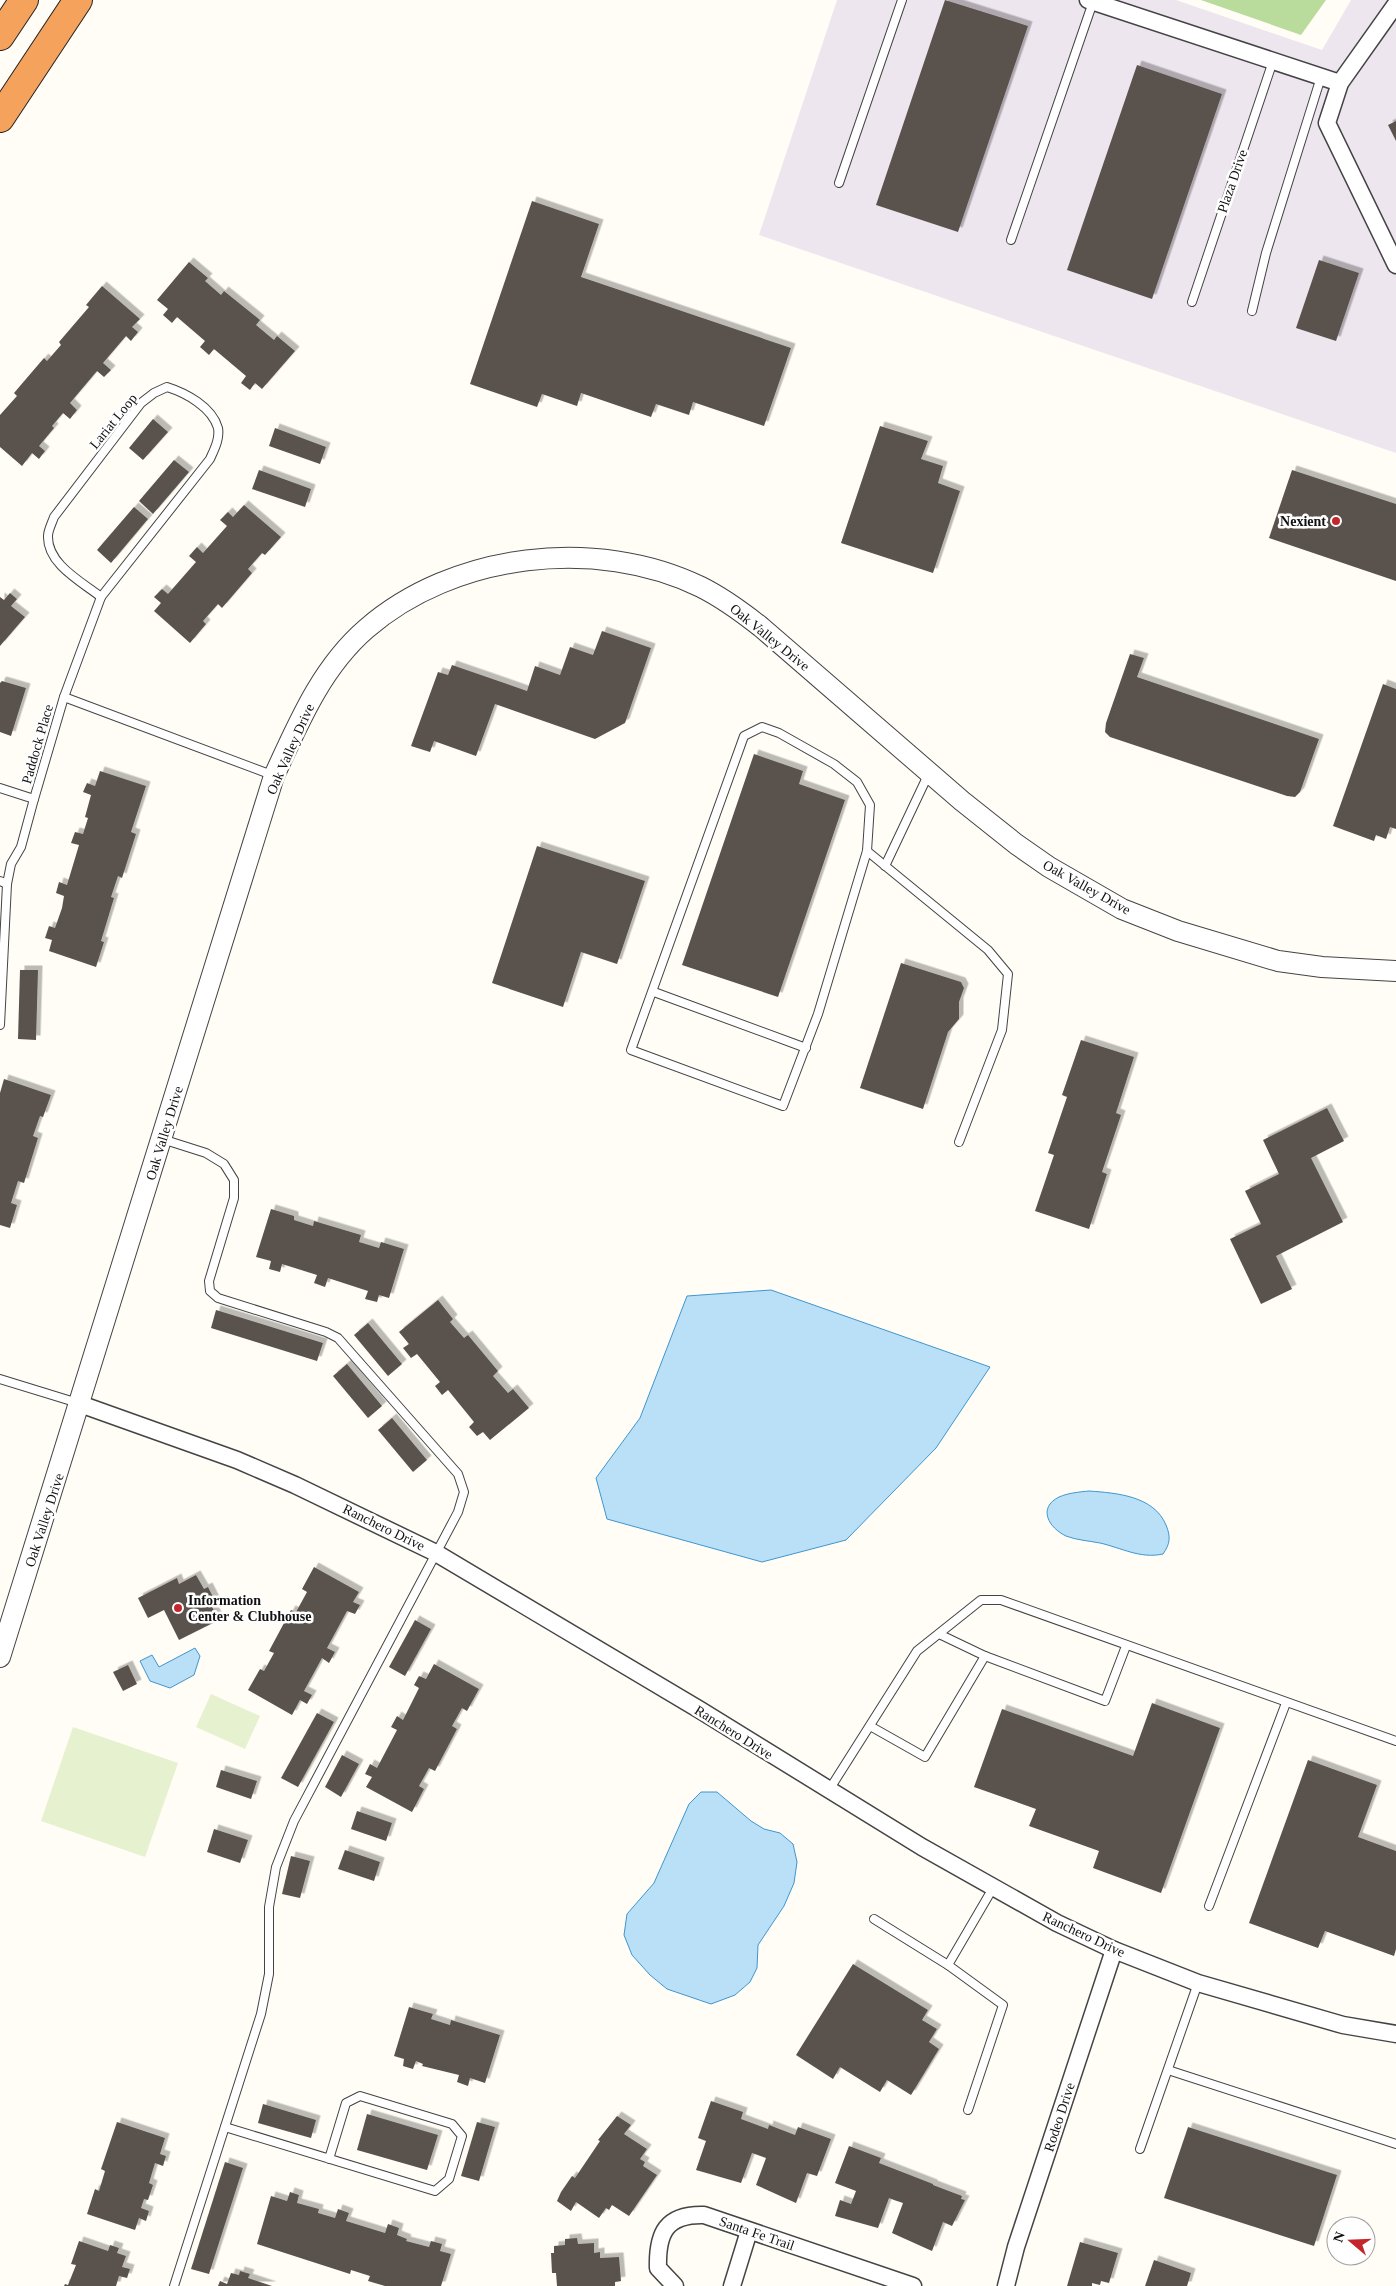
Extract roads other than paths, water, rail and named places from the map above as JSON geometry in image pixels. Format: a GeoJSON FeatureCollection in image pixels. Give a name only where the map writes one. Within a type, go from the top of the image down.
{"type":"FeatureCollection","features":[{"type":"Feature","properties":{"kind":"highway"},"geometry":{"type":"LineString","coordinates":[[0,36],[24,0]]}},
{"type":"Feature","properties":{"kind":"highway"},"geometry":{"type":"LineString","coordinates":[[0,118],[78,0]]}},
{"type":"Feature","properties":{"kind":"street"},"geometry":{"type":"LineString","coordinates":[[1091,1],[1340,83]]}},
{"type":"Feature","properties":{"kind":"street"},"geometry":{"type":"LineString","coordinates":[[1396,4],[1340,83],[1327,123],[1396,265]]}},
{"type":"Feature","properties":{"kind":"street","name":"Oak Valley Drive"},"geometry":{"type":"LineString","coordinates":[[0,1657],[274,776],[302,715],[331,668],[365,630],[407,598],[455,576],[508,562],[553,558],[622,563],[665,573],[700,587],[729,603],[761,627],[1016,844],[1049,867],[1122,908],[1178,931],[1278,961],[1322,967],[1396,971]]}},
{"type":"Feature","properties":{"kind":"street","name":"Ranchero Drive"},"geometry":{"type":"LineString","coordinates":[[80,1404],[237,1460],[295,1484],[436,1553],[993,1888],[1057,1923],[1114,1950],[1198,1983],[1343,2025],[1396,2034]]}},
{"type":"Feature","properties":{"kind":"street","name":"Rodeo Drive"},"geometry":{"type":"LineString","coordinates":[[1006,2286],[1016,2247],[1114,1950]]}},
{"type":"Feature","properties":{"kind":"street","name":"Santa Fe Trail"},"geometry":{"type":"LineString","coordinates":[[674,2286],[658,2268],[658,2246],[669,2224],[685,2214],[704,2215],[913,2286]]}},
{"type":"Feature","properties":{"kind":"street"},"geometry":{"type":"LineString","coordinates":[[732,2286],[750,2231]]}},
{"type":"Feature","properties":{"kind":"lane"},"geometry":{"type":"LineString","coordinates":[[839,183],[902,0]]}},
{"type":"Feature","properties":{"kind":"lane"},"geometry":{"type":"LineString","coordinates":[[1011,240],[1091,1]]}},
{"type":"Feature","properties":{"kind":"lane","name":"Plaza Drive"},"geometry":{"type":"LineString","coordinates":[[1192,302],[1273,61]]}},
{"type":"Feature","properties":{"kind":"lane"},"geometry":{"type":"LineString","coordinates":[[1252,311],[1266,253],[1320,77]]}},
{"type":"Feature","properties":{"kind":"lane","name":"Lariat Loop"},"geometry":{"type":"LineString","coordinates":[[64,697],[101,597],[210,459],[217,442],[218,429],[211,415],[200,404],[180,391],[167,388],[154,393],[141,403],[54,517],[48,534],[49,550],[60,565],[101,597]]}},
{"type":"Feature","properties":{"kind":"lane"},"geometry":{"type":"LineString","coordinates":[[64,697],[274,776]]}},
{"type":"Feature","properties":{"kind":"lane","name":"Paddock Place"},"geometry":{"type":"LineString","coordinates":[[0,1025],[3,882],[21,847],[64,697]]}},
{"type":"Feature","properties":{"kind":"lane"},"geometry":{"type":"LineString","coordinates":[[762,727],[779,733],[834,764],[857,782],[870,805],[867,851],[818,1014],[783,1106],[632,1050],[654,992],[744,736],[762,727]]}},
{"type":"Feature","properties":{"kind":"lane"},"geometry":{"type":"LineString","coordinates":[[884,866],[930,772]]}},
{"type":"Feature","properties":{"kind":"lane","name":"Paddock Place"},"geometry":{"type":"LineString","coordinates":[[0,788],[34,799]]}},
{"type":"Feature","properties":{"kind":"lane"},"geometry":{"type":"LineString","coordinates":[[867,851],[988,950],[1008,974],[1002,1030],[959,1142]]}},
{"type":"Feature","properties":{"kind":"lane"},"geometry":{"type":"LineString","coordinates":[[654,992],[806,1048]]}},
{"type":"Feature","properties":{"kind":"lane"},"geometry":{"type":"LineString","coordinates":[[162,1139],[206,1154],[224,1164],[234,1180],[234,1198],[210,1281],[210,1291],[218,1298],[326,1332],[338,1338],[458,1474],[464,1492],[458,1512],[294,1821],[276,1867],[269,1907],[269,1974],[263,2006],[174,2286]]}},
{"type":"Feature","properties":{"kind":"lane"},"geometry":{"type":"LineString","coordinates":[[0,1379],[80,1404]]}},
{"type":"Feature","properties":{"kind":"lane"},"geometry":{"type":"LineString","coordinates":[[829,1790],[917,1651],[981,1600],[1001,1600],[1396,1742]]}},
{"type":"Feature","properties":{"kind":"lane"},"geometry":{"type":"LineString","coordinates":[[939,1634],[985,1656],[1105,1701],[1126,1646]]}},
{"type":"Feature","properties":{"kind":"lane"},"geometry":{"type":"LineString","coordinates":[[870,1726],[924,1757],[985,1656]]}},
{"type":"Feature","properties":{"kind":"lane"},"geometry":{"type":"LineString","coordinates":[[1209,1906],[1286,1702]]}},
{"type":"Feature","properties":{"kind":"lane"},"geometry":{"type":"LineString","coordinates":[[948,1965],[993,1888]]}},
{"type":"Feature","properties":{"kind":"lane"},"geometry":{"type":"LineString","coordinates":[[874,1919],[948,1965],[1003,2005],[968,2110]]}},
{"type":"Feature","properties":{"kind":"lane"},"geometry":{"type":"LineString","coordinates":[[1140,2149],[1198,1983]]}},
{"type":"Feature","properties":{"kind":"lane"},"geometry":{"type":"LineString","coordinates":[[1168,2070],[1396,2144]]}},
{"type":"Feature","properties":{"kind":"lane"},"geometry":{"type":"LineString","coordinates":[[225,2127],[329,2159],[436,2191],[448,2178],[462,2136],[452,2124],[360,2096],[346,2103],[329,2159]]}},
{"type":"Feature","properties":{"kind":"water"},"geometry":{"type":"Polygon","coordinates":[[[771,1290],[990,1367],[936,1448],[846,1540],[762,1562],[607,1519],[596,1478],[640,1418],[687,1296],[771,1290]]]}},
{"type":"Feature","properties":{"kind":"water"},"geometry":{"type":"Polygon","coordinates":[[[1089,1491],[1123,1495],[1144,1502],[1153,1508],[1160,1515],[1169,1533],[1168,1544],[1163,1554],[1147,1555],[1131,1552],[1066,1536],[1055,1528],[1048,1518],[1047,1512],[1052,1502],[1059,1497],[1089,1491]]]}},
{"type":"Feature","properties":{"kind":"water"},"geometry":{"type":"Polygon","coordinates":[[[195,1648],[200,1656],[194,1675],[170,1688],[150,1681],[140,1661],[152,1655],[159,1667],[195,1648]]]}},
{"type":"Feature","properties":{"kind":"water"},"geometry":{"type":"Polygon","coordinates":[[[701,1792],[717,1792],[751,1821],[764,1829],[780,1833],[793,1844],[797,1862],[794,1883],[784,1906],[758,1945],[757,1968],[750,1982],[735,1995],[711,2004],[667,1989],[650,1975],[632,1955],[624,1935],[627,1914],[654,1883],[689,1804],[701,1792]]]}},
{"type":"Feature","properties":{"kind":"place","name":"Nexient"},"geometry":{"type":"Point","coordinates":[1336,521]}},
{"type":"Feature","properties":{"kind":"place","name":"Information Center & Clubhouse"},"geometry":{"type":"Point","coordinates":[178,1608]}}]}
